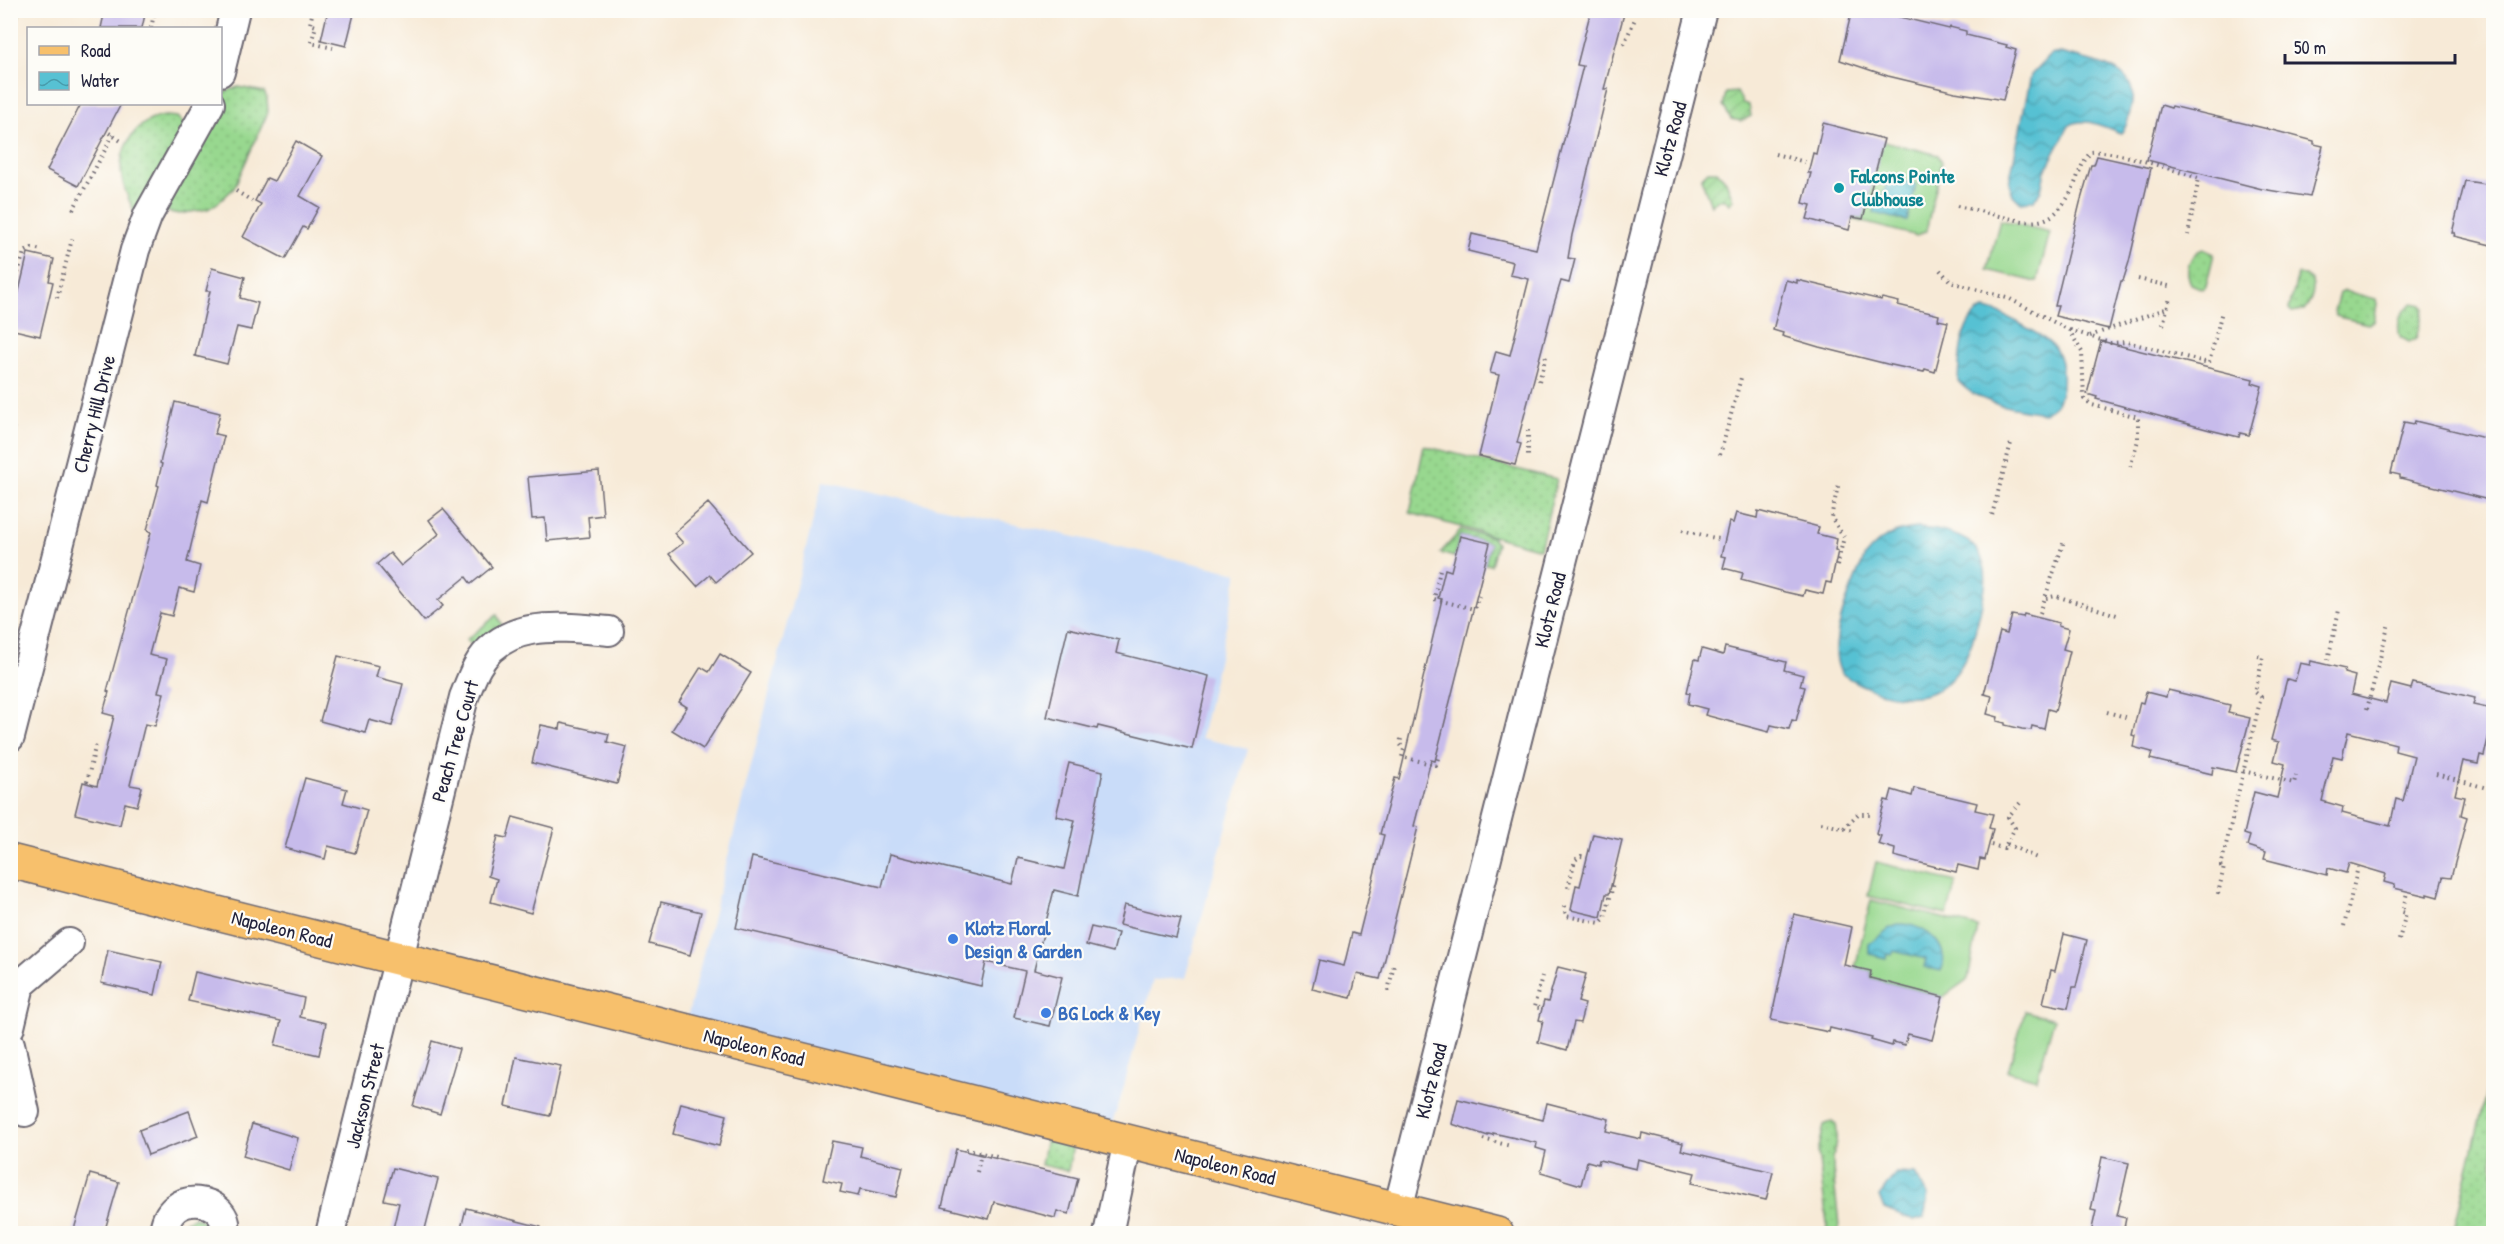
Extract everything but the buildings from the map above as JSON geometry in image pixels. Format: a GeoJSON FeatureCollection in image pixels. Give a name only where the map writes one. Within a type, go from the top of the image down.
{"type":"FeatureCollection","features":[{"type":"Feature","properties":{"kind":"main road","name":"Napoleon Road"},"geometry":{"type":"LineString","coordinates":[[10,861],[1497,1233]]}},
{"type":"Feature","properties":{"kind":"street"},"geometry":{"type":"LineString","coordinates":[[222,64],[235,10]]}},
{"type":"Feature","properties":{"kind":"street","name":"Klotz Road"},"geometry":{"type":"LineString","coordinates":[[1398,1209],[1702,10]]}},
{"type":"Feature","properties":{"kind":"street","name":"Cherry Hill Drive"},"geometry":{"type":"LineString","coordinates":[[10,737],[135,250],[148,215],[209,105]]}},
{"type":"Feature","properties":{"kind":"street","name":"Peach Tree Court"},"geometry":{"type":"LineString","coordinates":[[399,959],[464,697],[477,666],[502,640],[522,630],[566,627],[609,630]]}},
{"type":"Feature","properties":{"kind":"street"},"geometry":{"type":"LineString","coordinates":[[10,1027],[20,984],[69,943]]}},
{"type":"Feature","properties":{"kind":"street","name":"Jackson Street"},"geometry":{"type":"LineString","coordinates":[[330,1233],[399,959]]}},
{"type":"Feature","properties":{"kind":"street"},"geometry":{"type":"LineString","coordinates":[[10,1044],[25,1112]]}},
{"type":"Feature","properties":{"kind":"street"},"geometry":{"type":"LineString","coordinates":[[1108,1233],[1128,1141]]}},
{"type":"Feature","properties":{"kind":"street"},"geometry":{"type":"LineString","coordinates":[[164,1233],[168,1216],[174,1209],[192,1201],[211,1205],[219,1212],[224,1220],[225,1233]]}},
{"type":"Feature","properties":{"kind":"path"},"geometry":{"type":"LineString","coordinates":[[151,27],[155,10]]}},
{"type":"Feature","properties":{"kind":"path"},"geometry":{"type":"LineString","coordinates":[[313,10],[310,24],[316,26],[311,43],[333,48]]}},
{"type":"Feature","properties":{"kind":"path"},"geometry":{"type":"LineString","coordinates":[[1624,44],[1635,19]]}},
{"type":"Feature","properties":{"kind":"path"},"geometry":{"type":"LineString","coordinates":[[73,210],[111,134],[121,141]]}},
{"type":"Feature","properties":{"kind":"path"},"geometry":{"type":"LineString","coordinates":[[1957,206],[2027,223],[2046,220],[2062,207],[2072,191],[2082,163],[2091,152],[2096,152],[2117,155],[2199,178],[2188,235]]}},
{"type":"Feature","properties":{"kind":"path"},"geometry":{"type":"LineString","coordinates":[[1775,154],[1805,162]]}},
{"type":"Feature","properties":{"kind":"path"},"geometry":{"type":"LineString","coordinates":[[236,191],[252,201]]}},
{"type":"Feature","properties":{"kind":"path"},"geometry":{"type":"LineString","coordinates":[[57,298],[73,235]]}},
{"type":"Feature","properties":{"kind":"path"},"geometry":{"type":"LineString","coordinates":[[18,273],[24,252],[32,248],[42,250]]}},
{"type":"Feature","properties":{"kind":"path"},"geometry":{"type":"LineString","coordinates":[[1940,270],[1951,282],[1987,288],[2069,330],[2110,343],[2127,342],[2209,363],[2222,311]]}},
{"type":"Feature","properties":{"kind":"path"},"geometry":{"type":"LineString","coordinates":[[2138,279],[2169,286]]}},
{"type":"Feature","properties":{"kind":"path"},"geometry":{"type":"LineString","coordinates":[[2163,325],[2170,298]]}},
{"type":"Feature","properties":{"kind":"path"},"geometry":{"type":"LineString","coordinates":[[2089,336],[2168,308]]}},
{"type":"Feature","properties":{"kind":"path"},"geometry":{"type":"LineString","coordinates":[[2069,330],[2082,352],[2084,399],[2092,405],[2138,417],[2138,440],[2129,471]]}},
{"type":"Feature","properties":{"kind":"path"},"geometry":{"type":"LineString","coordinates":[[1539,381],[1546,356]]}},
{"type":"Feature","properties":{"kind":"path"},"geometry":{"type":"LineString","coordinates":[[1720,455],[1741,378]]}},
{"type":"Feature","properties":{"kind":"path"},"geometry":{"type":"LineString","coordinates":[[10,440],[14,425]]}},
{"type":"Feature","properties":{"kind":"path"},"geometry":{"type":"LineString","coordinates":[[1528,429],[1528,459]]}},
{"type":"Feature","properties":{"kind":"path"},"geometry":{"type":"LineString","coordinates":[[1992,515],[2011,443]]}},
{"type":"Feature","properties":{"kind":"path"},"geometry":{"type":"LineString","coordinates":[[1838,566],[1844,537],[1831,517],[1839,482]]}},
{"type":"Feature","properties":{"kind":"path"},"geometry":{"type":"LineString","coordinates":[[1682,530],[1719,538]]}},
{"type":"Feature","properties":{"kind":"path"},"geometry":{"type":"LineString","coordinates":[[2040,613],[2064,541]]}},
{"type":"Feature","properties":{"kind":"path"},"geometry":{"type":"LineString","coordinates":[[1440,570],[1434,599],[1474,609],[1479,596]]}},
{"type":"Feature","properties":{"kind":"path"},"geometry":{"type":"LineString","coordinates":[[2046,598],[2056,596],[2117,615]]}},
{"type":"Feature","properties":{"kind":"path"},"geometry":{"type":"LineString","coordinates":[[2328,660],[2339,610]]}},
{"type":"Feature","properties":{"kind":"path"},"geometry":{"type":"LineString","coordinates":[[2367,709],[2389,623]]}},
{"type":"Feature","properties":{"kind":"path"},"geometry":{"type":"LineString","coordinates":[[2218,894],[2224,867],[2221,866],[2261,697],[2255,692],[2263,657],[2258,656]]}},
{"type":"Feature","properties":{"kind":"path"},"geometry":{"type":"LineString","coordinates":[[2107,712],[2129,718]]}},
{"type":"Feature","properties":{"kind":"path"},"geometry":{"type":"LineString","coordinates":[[1401,740],[1400,744],[1404,749],[1402,757],[1436,765],[1439,755]]}},
{"type":"Feature","properties":{"kind":"path"},"geometry":{"type":"LineString","coordinates":[[87,782],[96,743]]}},
{"type":"Feature","properties":{"kind":"path"},"geometry":{"type":"LineString","coordinates":[[2243,771],[2294,783],[2296,775]]}},
{"type":"Feature","properties":{"kind":"path"},"geometry":{"type":"LineString","coordinates":[[2436,774],[2493,790]]}},
{"type":"Feature","properties":{"kind":"path"},"geometry":{"type":"LineString","coordinates":[[1991,844],[2004,848],[2014,828],[2008,817],[2020,803]]}},
{"type":"Feature","properties":{"kind":"path"},"geometry":{"type":"LineString","coordinates":[[1843,828],[1857,814],[1870,814]]}},
{"type":"Feature","properties":{"kind":"path"},"geometry":{"type":"LineString","coordinates":[[1821,823],[1854,831]]}},
{"type":"Feature","properties":{"kind":"path"},"geometry":{"type":"LineString","coordinates":[[2007,843],[2039,859]]}},
{"type":"Feature","properties":{"kind":"path"},"geometry":{"type":"LineString","coordinates":[[1568,888],[1575,860],[1581,856],[1587,857]]}},
{"type":"Feature","properties":{"kind":"path"},"geometry":{"type":"LineString","coordinates":[[2344,926],[2358,867]]}},
{"type":"Feature","properties":{"kind":"path"},"geometry":{"type":"LineString","coordinates":[[1564,906],[1566,916],[1600,923],[1605,918],[1614,881]]}},
{"type":"Feature","properties":{"kind":"path"},"geometry":{"type":"LineString","coordinates":[[2399,940],[2406,913],[2402,912],[2407,893]]}},
{"type":"Feature","properties":{"kind":"path"},"geometry":{"type":"LineString","coordinates":[[1388,991],[1394,965]]}},
{"type":"Feature","properties":{"kind":"path"},"geometry":{"type":"LineString","coordinates":[[1539,1008],[1534,1007],[1542,976]]}},
{"type":"Feature","properties":{"kind":"path"},"geometry":{"type":"LineString","coordinates":[[1483,1139],[1511,1146]]}},
{"type":"Feature","properties":{"kind":"path"},"geometry":{"type":"LineString","coordinates":[[966,1149],[1001,1158]]}},
{"type":"Feature","properties":{"kind":"path"},"geometry":{"type":"LineString","coordinates":[[977,1172],[981,1153]]}},
{"type":"Feature","properties":{"kind":"shaded area"},"geometry":{"type":"Polygon","coordinates":[[[823,481],[1238,573],[1201,738],[1248,749],[1185,978],[1153,980],[1119,1104],[1107,1136],[684,1030],[823,481]]]}},
{"type":"Feature","properties":{"kind":"green space"},"geometry":{"type":"Polygon","coordinates":[[[10,11],[20,11],[11,40],[10,11]]]}},
{"type":"Feature","properties":{"kind":"green space"},"geometry":{"type":"Polygon","coordinates":[[[238,87],[264,92],[267,98],[268,112],[234,188],[208,209],[179,214],[164,211],[216,105],[222,105],[222,93],[238,87]]]}},
{"type":"Feature","properties":{"kind":"green space"},"geometry":{"type":"Polygon","coordinates":[[[1737,92],[1743,103],[1749,105],[1751,116],[1741,121],[1731,119],[1723,106],[1726,93],[1737,92]]]}},
{"type":"Feature","properties":{"kind":"green space"},"geometry":{"type":"Polygon","coordinates":[[[166,116],[177,117],[186,126],[135,214],[123,183],[121,167],[126,146],[131,137],[146,123],[166,116]]]}},
{"type":"Feature","properties":{"kind":"green space"},"geometry":{"type":"Polygon","coordinates":[[[1883,141],[1938,155],[1942,162],[1926,231],[1917,236],[1851,219],[1852,217],[1863,219],[1883,141]]]}},
{"type":"Feature","properties":{"kind":"green space"},"geometry":{"type":"Polygon","coordinates":[[[1708,171],[1717,171],[1726,181],[1733,200],[1729,204],[1725,199],[1720,199],[1711,205],[1701,178],[1708,171]]]}},
{"type":"Feature","properties":{"kind":"green space"},"geometry":{"type":"Polygon","coordinates":[[[2000,220],[2050,232],[2037,282],[1987,270],[2000,220]]]}},
{"type":"Feature","properties":{"kind":"green space"},"geometry":{"type":"Polygon","coordinates":[[[2203,249],[2214,254],[2206,286],[2202,289],[2191,284],[2188,268],[2194,255],[2203,249]]]}},
{"type":"Feature","properties":{"kind":"green space"},"geometry":{"type":"Polygon","coordinates":[[[2298,274],[2310,279],[2313,288],[2304,310],[2292,312],[2289,309],[2298,274]]]}},
{"type":"Feature","properties":{"kind":"green space"},"geometry":{"type":"Polygon","coordinates":[[[2345,291],[2376,299],[2374,322],[2368,324],[2336,316],[2334,311],[2339,293],[2345,291]]]}},
{"type":"Feature","properties":{"kind":"green space"},"geometry":{"type":"Polygon","coordinates":[[[2413,303],[2422,305],[2424,308],[2416,339],[2409,342],[2400,337],[2399,322],[2402,313],[2413,303]]]}},
{"type":"Feature","properties":{"kind":"green space"},"geometry":{"type":"Polygon","coordinates":[[[1424,446],[1557,479],[1540,549],[1410,513],[1424,446]]]}},
{"type":"Feature","properties":{"kind":"green space"},"geometry":{"type":"Polygon","coordinates":[[[1461,530],[1492,537],[1497,544],[1491,565],[1485,564],[1490,543],[1460,536],[1454,557],[1440,553],[1461,530]]]}},
{"type":"Feature","properties":{"kind":"green space"},"geometry":{"type":"Polygon","coordinates":[[[497,615],[502,626],[476,648],[466,640],[497,615]]]}},
{"type":"Feature","properties":{"kind":"green space"},"geometry":{"type":"Polygon","coordinates":[[[1876,862],[1956,882],[1947,915],[1868,896],[1876,862]]]}},
{"type":"Feature","properties":{"kind":"green space"},"geometry":{"type":"Polygon","coordinates":[[[1871,900],[1978,927],[1968,979],[1943,997],[1870,978],[1871,971],[1855,968],[1871,900]]]}},
{"type":"Feature","properties":{"kind":"green space"},"geometry":{"type":"Polygon","coordinates":[[[2025,1011],[2054,1019],[2037,1079],[2008,1071],[2025,1011]]]}},
{"type":"Feature","properties":{"kind":"green space"},"geometry":{"type":"Polygon","coordinates":[[[2493,1064],[2493,1233],[2453,1233],[2493,1064]]]}},
{"type":"Feature","properties":{"kind":"green space"},"geometry":{"type":"Polygon","coordinates":[[[1832,1121],[1836,1124],[1837,1129],[1833,1162],[1839,1233],[1826,1233],[1827,1223],[1818,1153],[1824,1125],[1832,1121]]]}},
{"type":"Feature","properties":{"kind":"green space"},"geometry":{"type":"Polygon","coordinates":[[[1046,1137],[1074,1140],[1068,1171],[1041,1165],[1046,1137]]]}},
{"type":"Feature","properties":{"kind":"green space"},"geometry":{"type":"Polygon","coordinates":[[[195,1217],[210,1224],[213,1234],[179,1234],[185,1221],[195,1217]]]}},
{"type":"Feature","properties":{"kind":"water"},"geometry":{"type":"Polygon","coordinates":[[[2061,53],[2098,63],[2121,74],[2129,82],[2132,93],[2129,117],[2121,133],[2088,122],[2069,126],[2045,171],[2041,191],[2034,200],[2021,203],[2013,195],[2009,183],[2031,75],[2050,55],[2061,53]]]}},
{"type":"Feature","properties":{"kind":"water"},"geometry":{"type":"Polygon","coordinates":[[[1888,177],[1916,184],[1907,221],[1874,213],[1877,199],[1883,197],[1888,177]]]}},
{"type":"Feature","properties":{"kind":"water"},"geometry":{"type":"Polygon","coordinates":[[[1984,309],[2022,325],[2056,350],[2062,370],[2062,385],[2059,399],[2052,408],[2044,413],[1998,404],[1976,395],[1958,381],[1960,351],[1965,330],[1976,314],[1984,309]]]}},
{"type":"Feature","properties":{"kind":"water"},"geometry":{"type":"Polygon","coordinates":[[[1918,528],[1950,533],[1972,545],[1984,565],[1985,588],[1973,638],[1957,672],[1939,689],[1926,694],[1896,696],[1866,687],[1841,673],[1836,646],[1838,630],[1847,598],[1865,556],[1876,544],[1888,536],[1918,528]]]}},
{"type":"Feature","properties":{"kind":"water"},"geometry":{"type":"Polygon","coordinates":[[[1901,924],[1918,928],[1934,938],[1943,953],[1941,971],[1924,967],[1926,959],[1894,951],[1892,955],[1887,954],[1886,958],[1869,954],[1869,944],[1890,928],[1901,924]]]}},
{"type":"Feature","properties":{"kind":"water"},"geometry":{"type":"Polygon","coordinates":[[[1896,1173],[1915,1174],[1928,1195],[1924,1218],[1914,1221],[1884,1209],[1879,1196],[1896,1173]]]}},
{"type":"Feature","properties":{"kind":"place","name":"Falcons Pointe Clubhouse"},"geometry":{"type":"Point","coordinates":[1839,188]}},
{"type":"Feature","properties":{"kind":"place","name":"Klotz Floral Design & Garden"},"geometry":{"type":"Point","coordinates":[953,939]}},
{"type":"Feature","properties":{"kind":"place","name":"BG Lock & Key"},"geometry":{"type":"Point","coordinates":[1046,1013]}}]}
